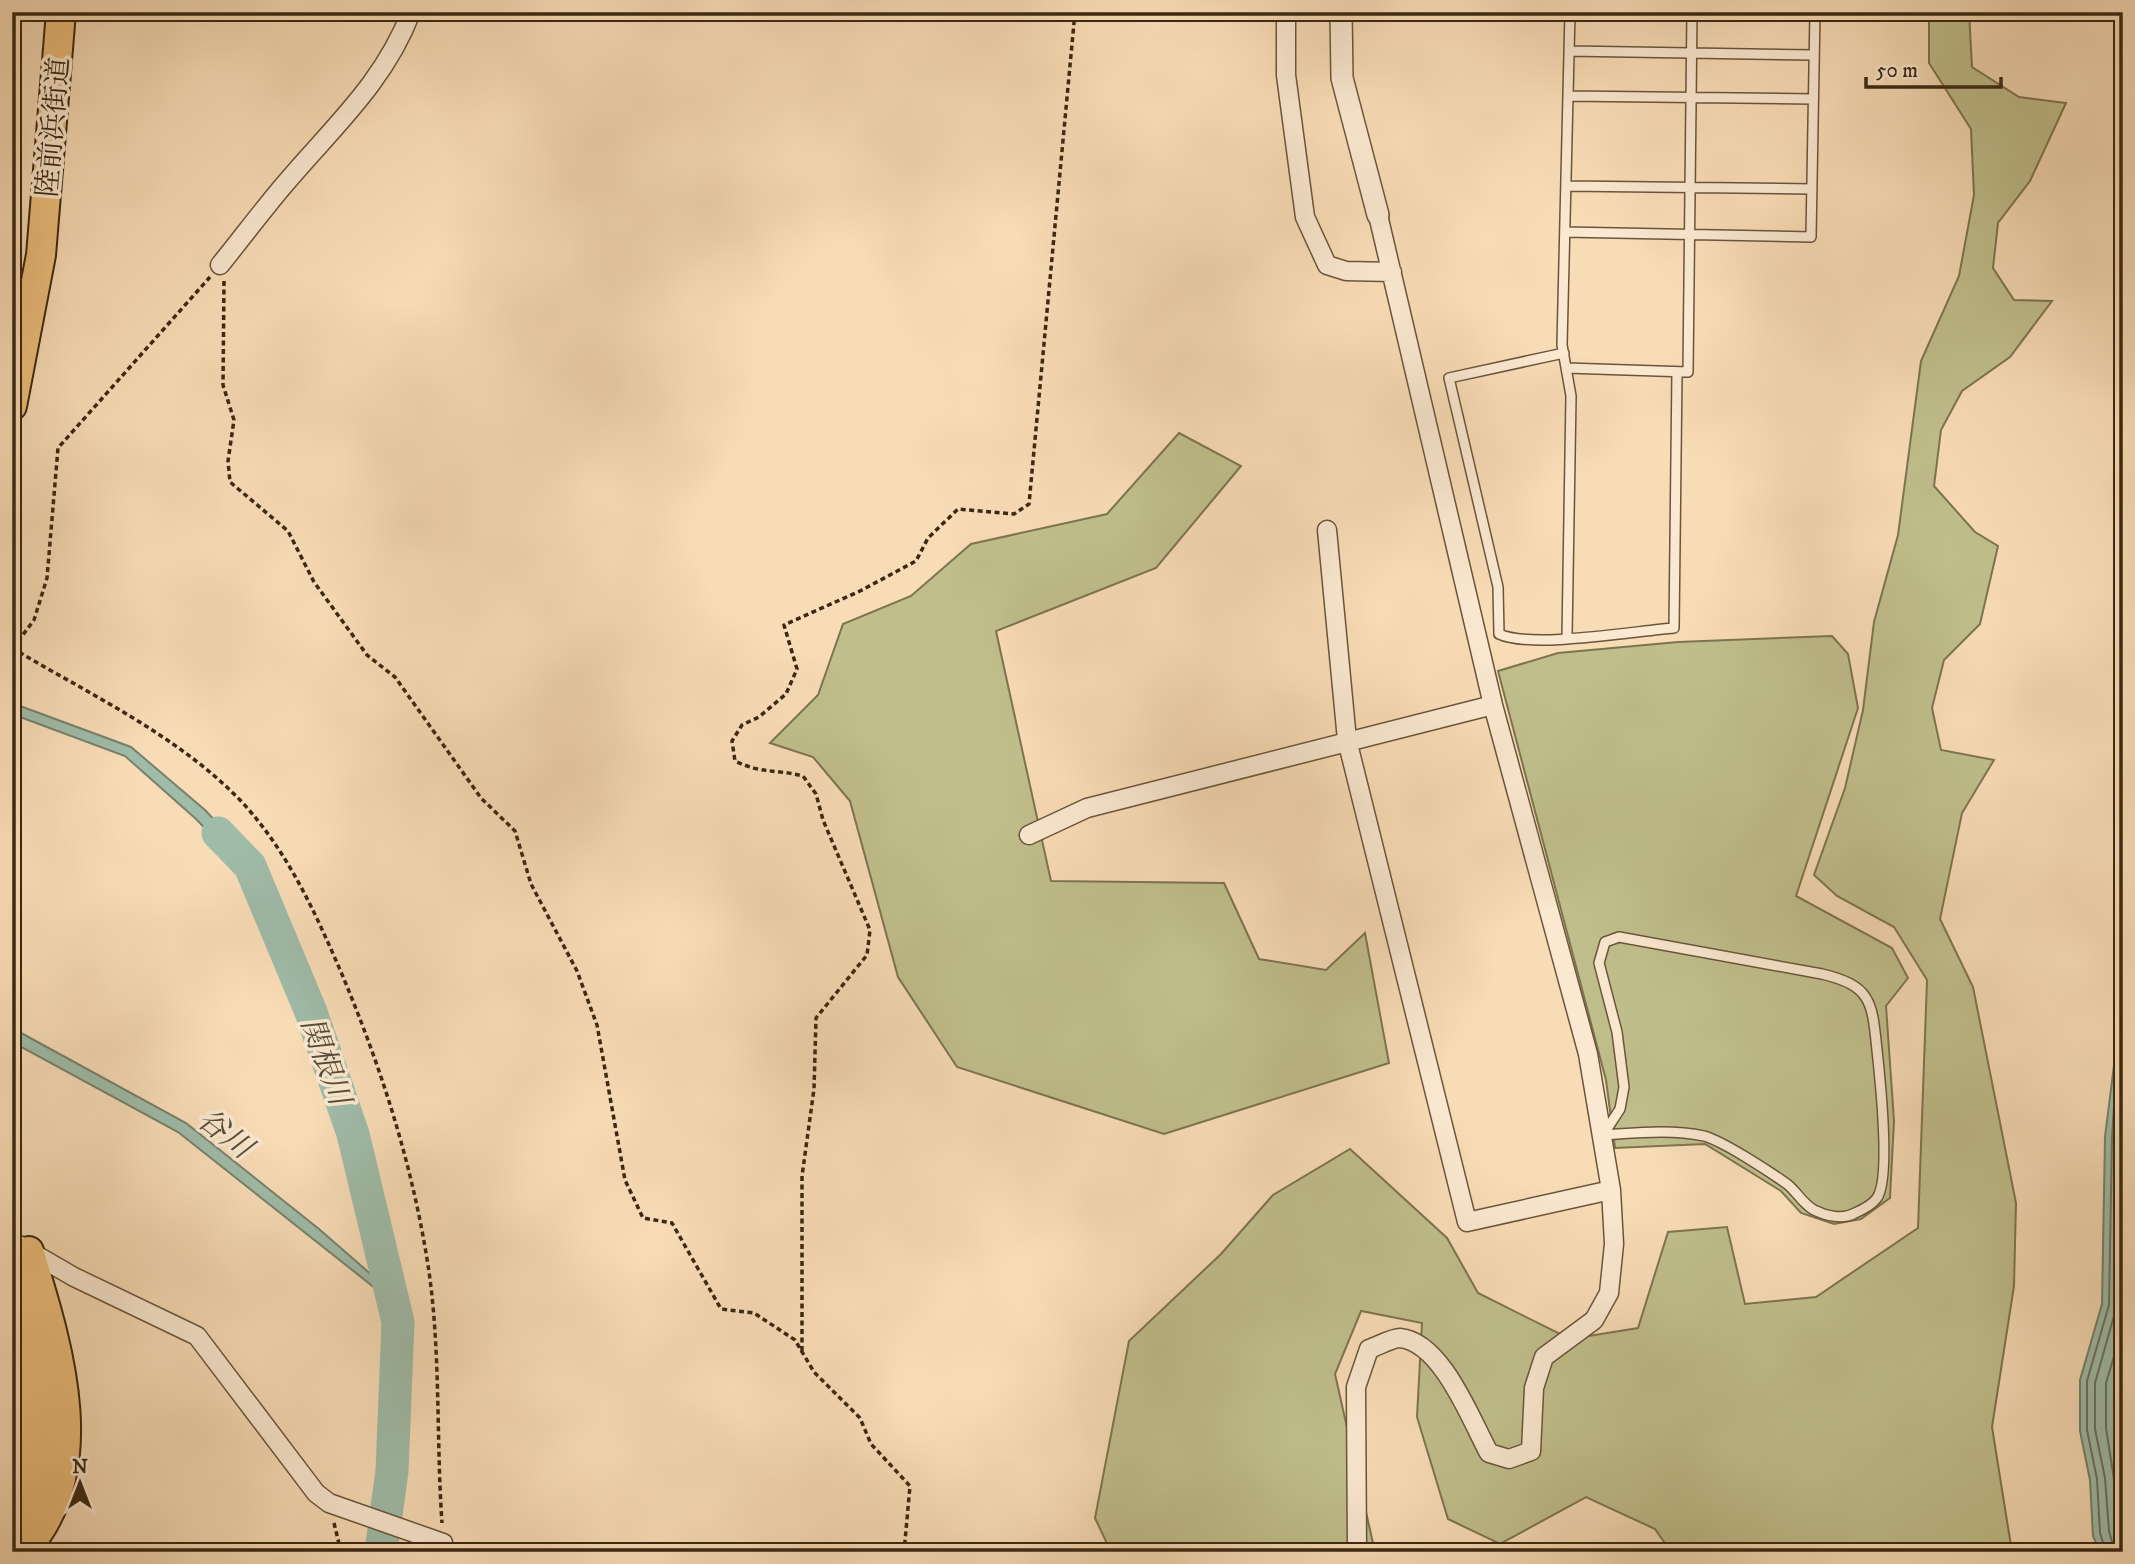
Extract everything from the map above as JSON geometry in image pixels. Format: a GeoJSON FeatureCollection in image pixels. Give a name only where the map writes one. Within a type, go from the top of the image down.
{"type":"FeatureCollection","features":[{"type":"Feature","properties":{"kind":"main road","name":"陸前浜街道"},"geometry":{"type":"LineString","coordinates":[[12,406],[41,255],[61,12]]}},
{"type":"Feature","properties":{"kind":"main road"},"geometry":{"type":"LineString","coordinates":[[12,1483],[20,1463],[26,1428],[18,1254]]}},
{"type":"Feature","properties":{"kind":"main road"},"geometry":{"type":"LineString","coordinates":[[18,1254],[52,1327],[64,1386],[67,1428],[65,1452],[53,1498],[37,1537],[23,1552]]}},
{"type":"Feature","properties":{"kind":"main road"},"geometry":{"type":"LineString","coordinates":[[12,1525],[37,1482],[46,1436],[44,1379],[23,1338]]}},
{"type":"Feature","properties":{"kind":"street"},"geometry":{"type":"LineString","coordinates":[[220,265],[284,186],[358,102],[398,47],[411,12]]}},
{"type":"Feature","properties":{"kind":"street"},"geometry":{"type":"LineString","coordinates":[[1286,12],[1286,75],[1305,217],[1310,234],[1327,265],[1346,271],[1392,272]]}},
{"type":"Feature","properties":{"kind":"street"},"geometry":{"type":"LineString","coordinates":[[1342,12],[1342,78],[1392,272],[1493,705],[1588,1054],[1611,1190],[1614,1244],[1609,1293],[1594,1320],[1544,1357],[1534,1388],[1531,1451],[1509,1459],[1489,1453],[1441,1363],[1419,1346],[1399,1338],[1369,1349],[1356,1387],[1357,1552]]}},
{"type":"Feature","properties":{"kind":"street"},"geometry":{"type":"LineString","coordinates":[[1326,530],[1347,740],[1467,1222],[1611,1190]]}},
{"type":"Feature","properties":{"kind":"street"},"geometry":{"type":"LineString","coordinates":[[1029,835],[1087,808],[1493,705]]}},
{"type":"Feature","properties":{"kind":"street"},"geometry":{"type":"LineString","coordinates":[[18,1254],[74,1277],[197,1336],[308,1483],[333,1505],[442,1545]]}},
{"type":"Feature","properties":{"kind":"lane"},"geometry":{"type":"LineString","coordinates":[[1567,637],[1571,396],[1564,353],[1570,12]]}},
{"type":"Feature","properties":{"kind":"lane"},"geometry":{"type":"LineString","coordinates":[[1566,368],[1688,372],[1692,12]]}},
{"type":"Feature","properties":{"kind":"lane"},"geometry":{"type":"LineString","coordinates":[[1565,232],[1811,237],[1815,12]]}},
{"type":"Feature","properties":{"kind":"lane"},"geometry":{"type":"LineString","coordinates":[[1569,51],[1814,55]]}},
{"type":"Feature","properties":{"kind":"lane"},"geometry":{"type":"LineString","coordinates":[[1567,96],[1813,99]]}},
{"type":"Feature","properties":{"kind":"lane"},"geometry":{"type":"LineString","coordinates":[[1566,186],[1812,189]]}},
{"type":"Feature","properties":{"kind":"lane"},"geometry":{"type":"LineString","coordinates":[[1564,353],[1449,378],[1498,587],[1499,634],[1507,638],[1567,637],[1674,628],[1677,372]]}},
{"type":"Feature","properties":{"kind":"lane"},"geometry":{"type":"LineString","coordinates":[[1619,937],[1822,974],[1847,980],[1865,992],[1872,1007],[1875,1034],[1883,1157],[1882,1186],[1877,1199],[1864,1209],[1850,1216],[1831,1216],[1813,1209],[1789,1185],[1706,1137],[1656,1132],[1603,1135],[1620,1109],[1624,1087],[1617,1032],[1599,962],[1605,942],[1619,937]]}},
{"type":"Feature","properties":{"kind":"path"},"geometry":{"type":"LineString","coordinates":[[802,1351],[802,1176],[814,1089],[816,1018],[867,955],[870,930],[823,820],[816,794],[803,776],[780,770],[759,772],[735,761],[732,741],[742,725],[759,717],[786,694],[797,669],[784,625],[860,591],[916,561],[928,538],[958,509],[1014,514],[1029,504],[1075,12]]}},
{"type":"Feature","properties":{"kind":"path"},"geometry":{"type":"LineString","coordinates":[[220,265],[58,448],[47,578],[34,620],[13,648],[186,752],[230,791],[275,840],[316,915],[384,1083],[415,1195],[428,1266],[433,1319],[442,1545]]}},
{"type":"Feature","properties":{"kind":"path"},"geometry":{"type":"LineString","coordinates":[[220,265],[225,284],[223,385],[234,420],[228,461],[230,482],[289,531],[314,582],[367,655],[395,677],[481,798],[515,831],[531,884],[577,971],[597,1025],[625,1180],[643,1219],[672,1223],[721,1309],[754,1312],[795,1340],[814,1372],[859,1418],[871,1444],[910,1486],[904,1552]]}},
{"type":"Feature","properties":{"kind":"path"},"geometry":{"type":"LineString","coordinates":[[333,1505],[341,1552]]}},
{"type":"Feature","properties":{"kind":"shaded area"},"geometry":{"type":"Polygon","coordinates":[[[1929,12],[1969,12],[1972,67],[2019,97],[2066,103],[2030,181],[1998,223],[1993,268],[2014,300],[2052,301],[2010,357],[1962,391],[1941,430],[1934,486],[1975,532],[1998,546],[1980,624],[1944,660],[1932,708],[1941,750],[1994,760],[1962,813],[1940,919],[1973,987],[2016,1203],[2014,1286],[1992,1427],[2012,1552],[1671,1552],[1655,1529],[1586,1497],[1500,1544],[1448,1519],[1417,1417],[1422,1323],[1361,1311],[1335,1374],[1375,1552],[1111,1552],[1095,1518],[1129,1341],[1221,1254],[1273,1195],[1350,1149],[1447,1238],[1478,1293],[1570,1339],[1638,1328],[1668,1232],[1727,1227],[1745,1304],[1816,1297],[1918,1228],[1927,980],[1894,927],[1837,896],[1814,875],[1845,788],[1863,710],[1874,622],[1898,535],[1921,361],[1959,276],[1974,195],[1971,129],[1929,63],[1929,12]]]}},
{"type":"Feature","properties":{"kind":"shaded area"},"geometry":{"type":"Polygon","coordinates":[[[1179,433],[1241,466],[1156,568],[996,631],[1051,881],[1224,883],[1259,959],[1326,970],[1365,933],[1389,1063],[1164,1134],[957,1067],[898,977],[850,801],[813,757],[770,743],[818,695],[843,624],[911,596],[971,544],[1107,514],[1179,433]]]}},
{"type":"Feature","properties":{"kind":"shaded area"},"geometry":{"type":"Polygon","coordinates":[[[1832,636],[1848,654],[1858,708],[1796,896],[1892,948],[1908,978],[1886,1006],[1894,1121],[1890,1198],[1861,1219],[1834,1224],[1801,1213],[1781,1191],[1705,1144],[1615,1148],[1606,1080],[1498,671],[1558,653],[1678,642],[1832,636]]]}},
{"type":"Feature","properties":{"kind":"water"},"geometry":{"type":"Polygon","coordinates":[[[12,703],[131,747],[205,810],[254,862],[245,870],[196,819],[125,756],[12,714],[12,703]]]}},
{"type":"Feature","properties":{"kind":"water"},"geometry":{"type":"Polygon","coordinates":[[[2123,993],[2123,1552],[2100,1552],[2093,1536],[2090,1480],[2080,1431],[2080,1380],[2102,1304],[2105,1137],[2123,993]]]}},
{"type":"Feature","properties":{"kind":"water"},"geometry":{"type":"Polygon","coordinates":[[[12,1028],[186,1123],[319,1229],[397,1297],[385,1296],[178,1132],[12,1042],[12,1028]]]}},
{"type":"Feature","properties":{"kind":"waterway","name":"関根川"},"geometry":{"type":"LineString","coordinates":[[218,833],[250,866],[311,1012],[353,1134],[398,1322],[392,1471],[381,1552]]}},
{"type":"Feature","properties":{"kind":"water label","name":"谷川"},"geometry":{"type":"Point","coordinates":[225,1133]}}]}
